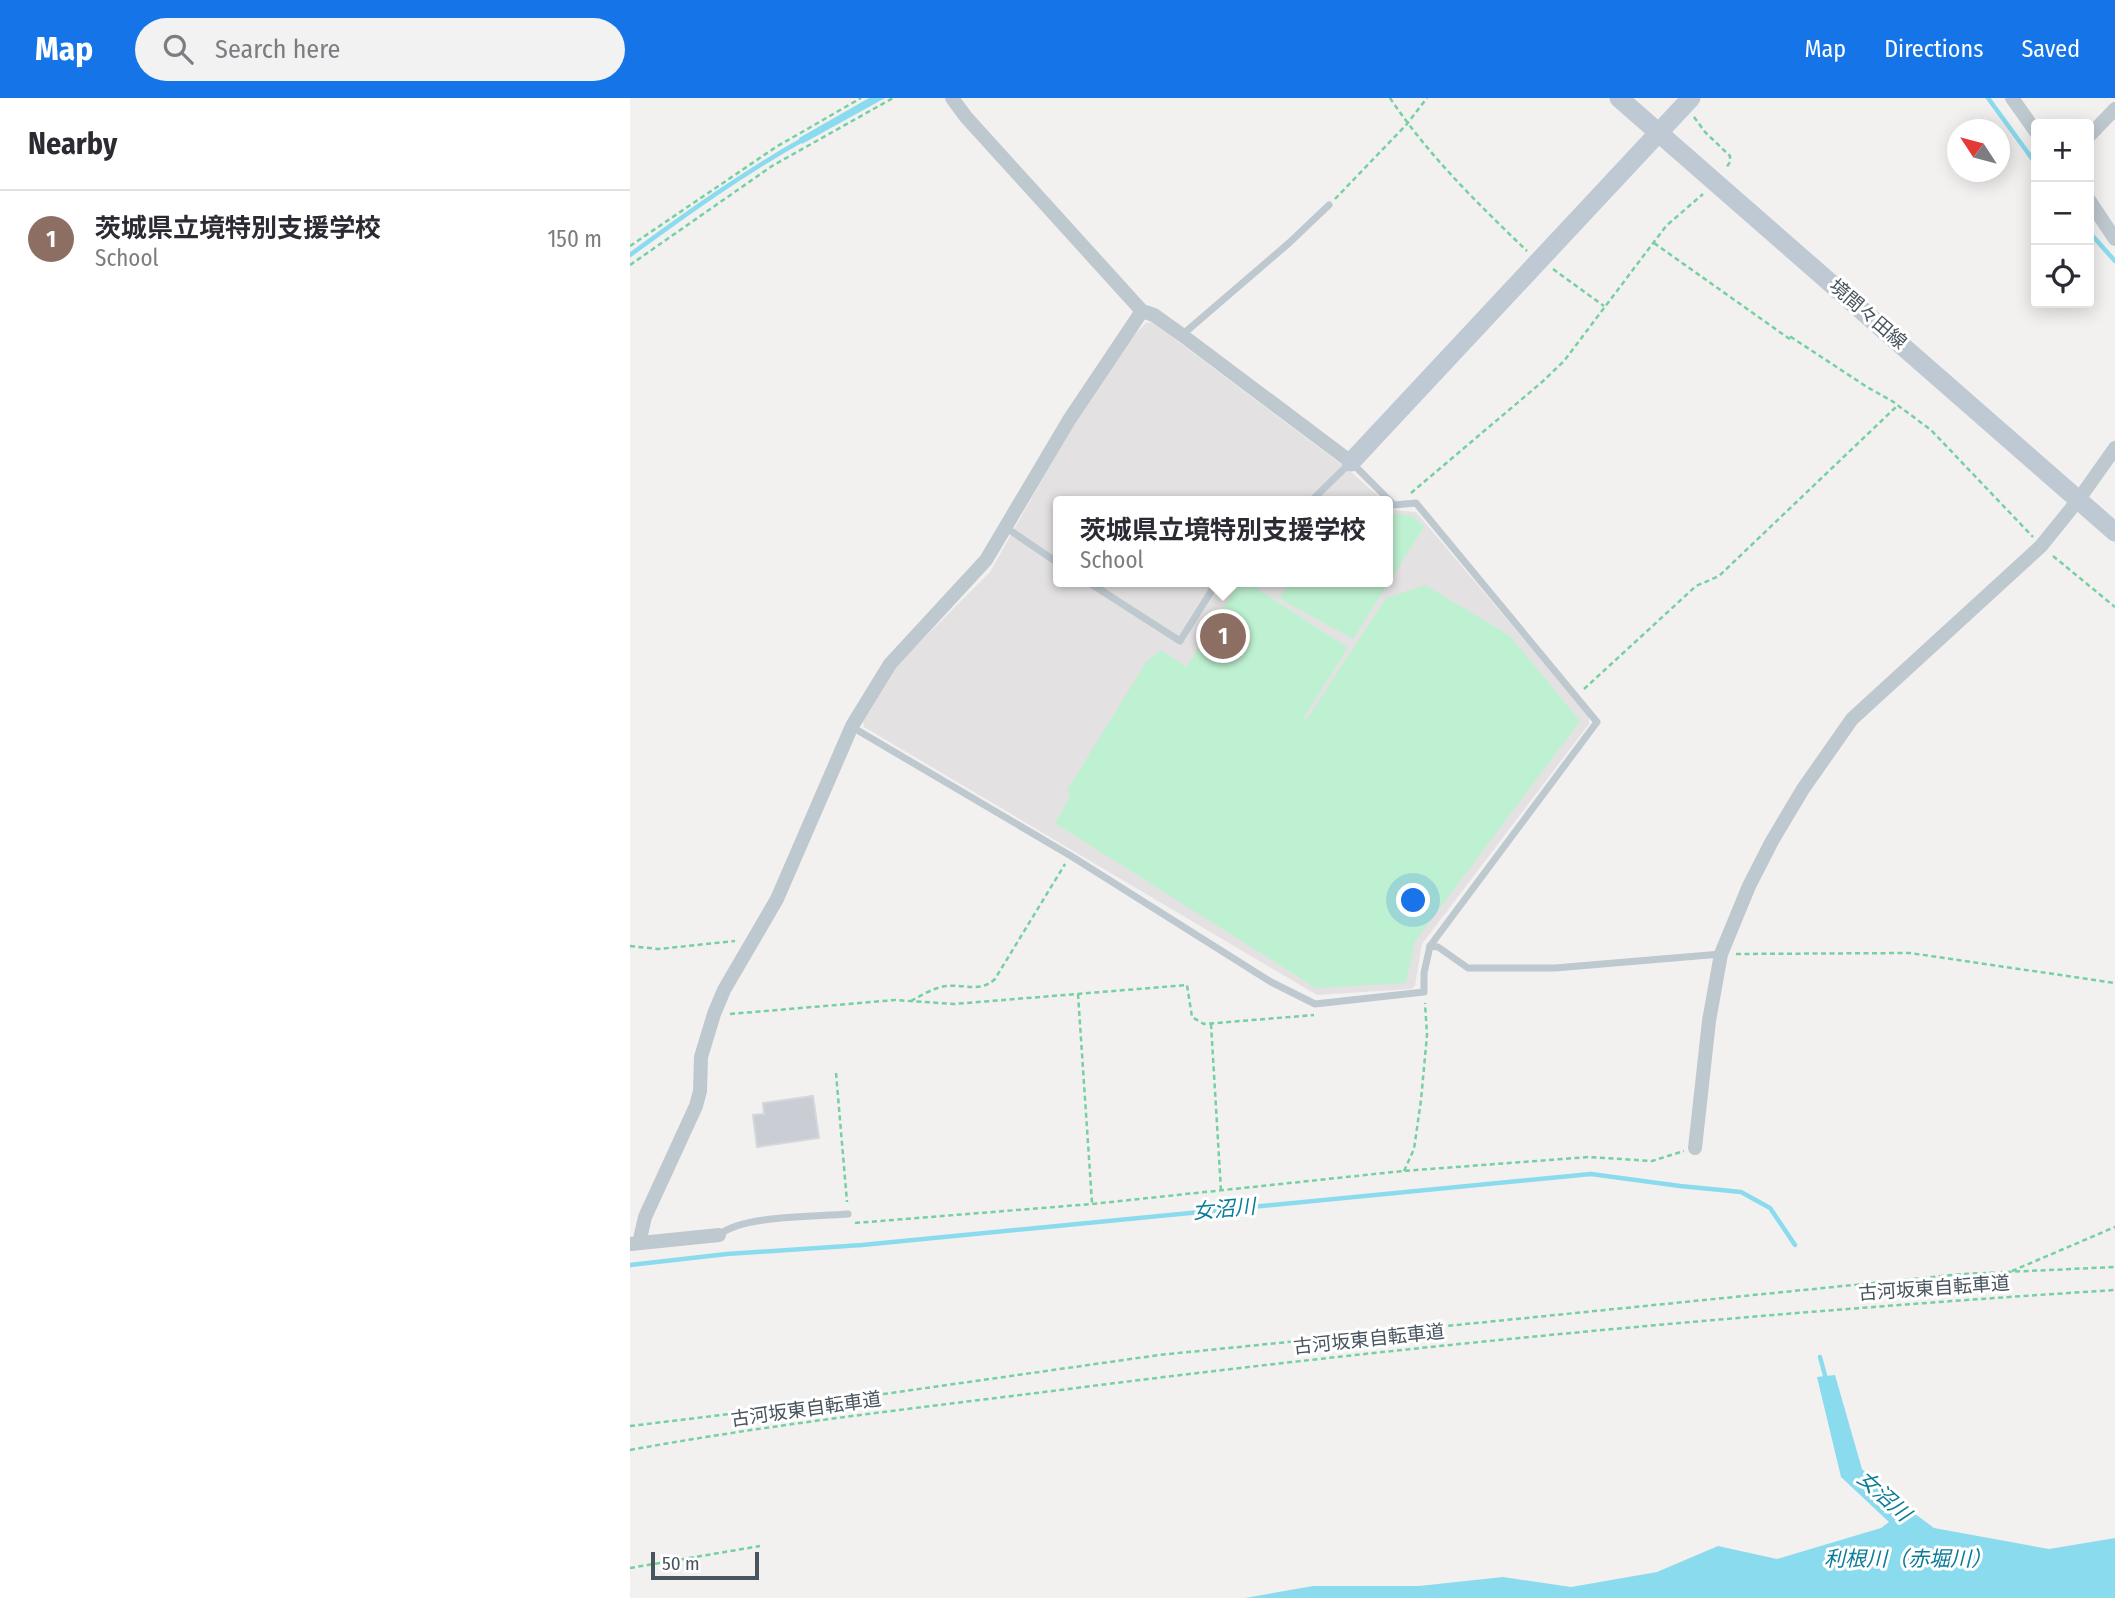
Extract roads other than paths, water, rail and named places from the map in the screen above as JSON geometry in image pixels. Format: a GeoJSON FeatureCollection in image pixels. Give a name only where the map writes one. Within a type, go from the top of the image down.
{"type":"FeatureCollection","features":[{"type":"Feature","properties":{"kind":"main road","name":"境間々田線"},"geometry":{"type":"LineString","coordinates":[[1619,98],[2115,531]]}},
{"type":"Feature","properties":{"kind":"main road"},"geometry":{"type":"LineString","coordinates":[[1350,462],[1688,102]]}},
{"type":"Feature","properties":{"kind":"street"},"geometry":{"type":"LineString","coordinates":[[952,98],[966,117],[1142,311],[1154,315],[1182,335],[1350,462]]}},
{"type":"Feature","properties":{"kind":"street"},"geometry":{"type":"LineString","coordinates":[[2012,98],[2031,125]]}},
{"type":"Feature","properties":{"kind":"street"},"geometry":{"type":"LineString","coordinates":[[2094,131],[2115,109]]}},
{"type":"Feature","properties":{"kind":"street"},"geometry":{"type":"LineString","coordinates":[[2094,208],[2115,239]]}},
{"type":"Feature","properties":{"kind":"street"},"geometry":{"type":"LineString","coordinates":[[719,1235],[634,1244],[696,1106],[700,1091],[701,1057],[724,990],[777,899],[852,726],[890,664],[986,561],[1069,420],[1142,311]]}},
{"type":"Feature","properties":{"kind":"street"},"geometry":{"type":"LineString","coordinates":[[1695,1148],[1709,1021],[1721,954],[1749,886],[1803,789],[1852,719],[2041,545],[2079,499],[2115,448]]}},
{"type":"Feature","properties":{"kind":"lane"},"geometry":{"type":"LineString","coordinates":[[1182,335],[1329,205]]}},
{"type":"Feature","properties":{"kind":"lane"},"geometry":{"type":"LineString","coordinates":[[1316,496],[1350,462],[1385,496]]}},
{"type":"Feature","properties":{"kind":"lane"},"geometry":{"type":"LineString","coordinates":[[852,726],[1071,856],[1271,982],[1315,1003],[1424,992],[1424,973],[1430,946],[1597,722],[1416,503],[1393,504]]}},
{"type":"Feature","properties":{"kind":"lane"},"geometry":{"type":"LineString","coordinates":[[1005,527],[1053,559]]}},
{"type":"Feature","properties":{"kind":"lane"},"geometry":{"type":"LineString","coordinates":[[1096,587],[1180,640],[1214,587]]}},
{"type":"Feature","properties":{"kind":"lane"},"geometry":{"type":"LineString","coordinates":[[1430,946],[1438,947],[1468,968],[1555,968],[1721,954]]}},
{"type":"Feature","properties":{"kind":"lane"},"geometry":{"type":"LineString","coordinates":[[719,1235],[728,1227],[754,1220],[848,1214]]}},
{"type":"Feature","properties":{"kind":"water"},"geometry":{"type":"Polygon","coordinates":[[[869,98],[885,98],[802,144],[799,138],[869,98]]]}},
{"type":"Feature","properties":{"kind":"water","name":"利根川（赤堀川）"},"geometry":{"type":"Polygon","coordinates":[[[1835,1375],[1862,1469],[1883,1490],[1934,1528],[2049,1549],[2115,1538],[2115,1598],[1245,1598],[1313,1586],[1419,1586],[1503,1577],[1571,1587],[1657,1572],[1718,1546],[1777,1559],[1881,1528],[1889,1522],[1841,1477],[1817,1377],[1835,1375]]]}},
{"type":"Feature","properties":{"kind":"waterway"},"geometry":{"type":"LineString","coordinates":[[1988,98],[2031,157]]}},
{"type":"Feature","properties":{"kind":"waterway"},"geometry":{"type":"LineString","coordinates":[[630,255],[737,180],[804,139]]}},
{"type":"Feature","properties":{"kind":"waterway"},"geometry":{"type":"LineString","coordinates":[[2094,238],[2115,261]]}},
{"type":"Feature","properties":{"kind":"waterway","name":"女沼川"},"geometry":{"type":"LineString","coordinates":[[630,1265],[1591,1174],[1741,1192],[1770,1208],[1795,1245]]}},
{"type":"Feature","properties":{"kind":"waterway","name":"女沼川"},"geometry":{"type":"LineString","coordinates":[[1820,1357],[1826,1379]]}},
{"type":"Feature","properties":{"kind":"place","name":"茨城県立境特別支援学校"},"geometry":{"type":"Point","coordinates":[1223,636]}}]}
